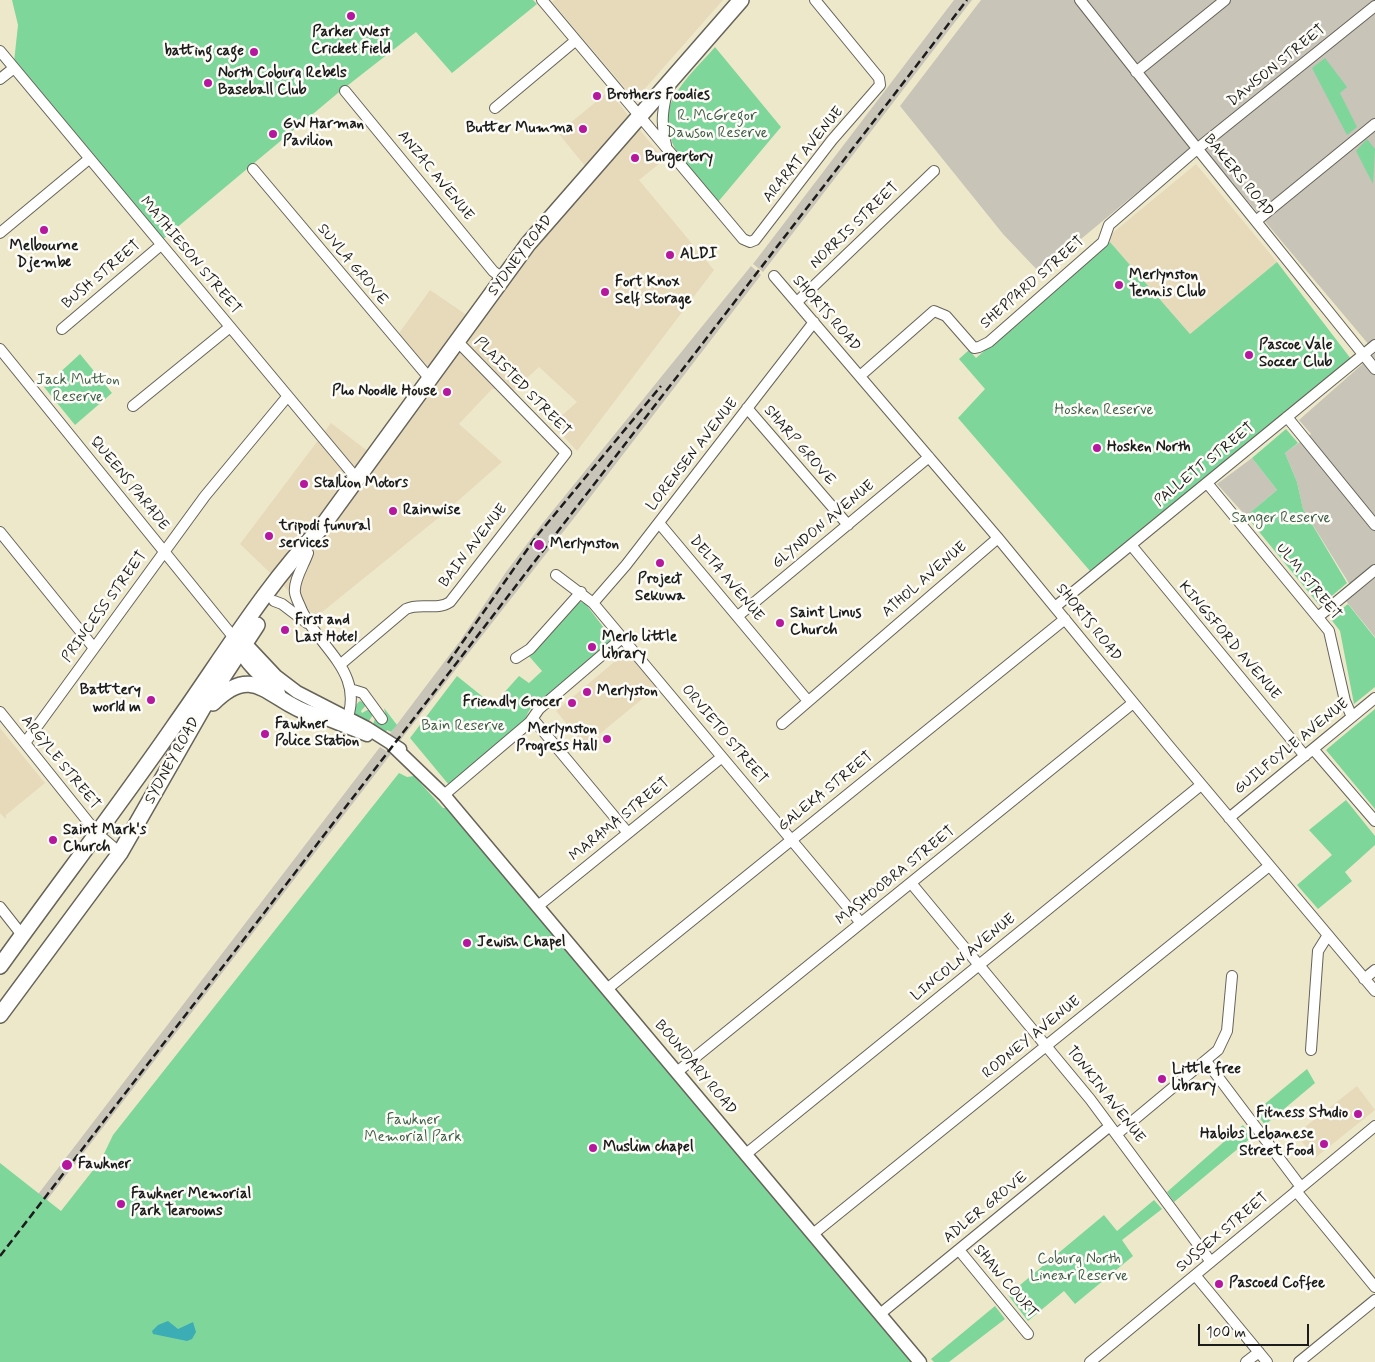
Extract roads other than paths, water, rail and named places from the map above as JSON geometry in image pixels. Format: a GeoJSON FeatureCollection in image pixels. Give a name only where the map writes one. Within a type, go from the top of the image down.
{"type":"FeatureCollection","features":[{"type":"Feature","properties":{"kind":"highway","name":"SYDNEY ROAD"},"geometry":{"type":"LineString","coordinates":[[0,1015],[120,853],[240,645],[301,548],[321,528],[539,231],[742,0]]}},
{"type":"Feature","properties":{"kind":"highway","name":"SYDNEY ROAD"},"geometry":{"type":"LineString","coordinates":[[0,966],[97,833],[274,601],[308,554],[321,528]]}},
{"type":"Feature","properties":{"kind":"highway"},"geometry":{"type":"LineString","coordinates":[[197,719],[228,689],[248,683],[262,688],[300,711],[314,714]]}},
{"type":"Feature","properties":{"kind":"main road","name":"BOUNDARY ROAD"},"geometry":{"type":"LineString","coordinates":[[240,645],[280,694],[314,714],[343,721],[377,734],[444,795],[920,1362]]}},
{"type":"Feature","properties":{"kind":"main road","name":"BOUNDARY ROAD"},"geometry":{"type":"LineString","coordinates":[[240,645],[286,684],[343,721]]}},
{"type":"Feature","properties":{"kind":"street"},"geometry":{"type":"LineString","coordinates":[[542,0],[665,145]]}},
{"type":"Feature","properties":{"kind":"street","name":"ARARAT AVENUE"},"geometry":{"type":"LineString","coordinates":[[665,145],[743,239],[750,242],[755,240],[832,140],[880,85],[879,78],[815,0]]}},
{"type":"Feature","properties":{"kind":"street","name":"BAKERS ROAD"},"geometry":{"type":"LineString","coordinates":[[1080,0],[1197,150],[1375,369]]}},
{"type":"Feature","properties":{"kind":"street"},"geometry":{"type":"LineString","coordinates":[[1136,72],[1225,0]]}},
{"type":"Feature","properties":{"kind":"street","name":"DAWSON STREET"},"geometry":{"type":"LineString","coordinates":[[1197,150],[1375,6]]}},
{"type":"Feature","properties":{"kind":"street"},"geometry":{"type":"LineString","coordinates":[[495,108],[575,41]]}},
{"type":"Feature","properties":{"kind":"street","name":"MATHIESON STREET"},"geometry":{"type":"LineString","coordinates":[[0,51],[357,479]]}},
{"type":"Feature","properties":{"kind":"street"},"geometry":{"type":"LineString","coordinates":[[0,80],[14,68]]}},
{"type":"Feature","properties":{"kind":"street"},"geometry":{"type":"LineString","coordinates":[[665,145],[662,110],[671,80]]}},
{"type":"Feature","properties":{"kind":"street","name":"ANZAC AVENUE"},"geometry":{"type":"LineString","coordinates":[[344,91],[466,238],[503,279]]}},
{"type":"Feature","properties":{"kind":"street"},"geometry":{"type":"LineString","coordinates":[[1256,221],[1375,124]]}},
{"type":"Feature","properties":{"kind":"street"},"geometry":{"type":"LineString","coordinates":[[622,135],[642,130],[665,145]]}},
{"type":"Feature","properties":{"kind":"street","name":"SHEPPARD STREET"},"geometry":{"type":"LineString","coordinates":[[860,376],[934,311],[946,316],[974,348],[979,348],[989,342],[1103,242],[1109,225],[1197,150]]}},
{"type":"Feature","properties":{"kind":"street"},"geometry":{"type":"LineString","coordinates":[[0,233],[89,159]]}},
{"type":"Feature","properties":{"kind":"street","name":"SUVLA GROVE"},"geometry":{"type":"LineString","coordinates":[[253,169],[430,379]]}},
{"type":"Feature","properties":{"kind":"street","name":"NORRIS STREET"},"geometry":{"type":"LineString","coordinates":[[797,302],[934,171]]}},
{"type":"Feature","properties":{"kind":"street","name":"BUSH STREET"},"geometry":{"type":"LineString","coordinates":[[62,329],[161,245]]}},
{"type":"Feature","properties":{"kind":"street","name":"SHORTS ROAD"},"geometry":{"type":"LineString","coordinates":[[774,276],[998,538],[1201,785],[1375,991]]}},
{"type":"Feature","properties":{"kind":"street","name":"LORENSEN AVENUE"},"geometry":{"type":"LineString","coordinates":[[593,603],[659,523],[814,322]]}},
{"type":"Feature","properties":{"kind":"street"},"geometry":{"type":"LineString","coordinates":[[134,406],[230,327]]}},
{"type":"Feature","properties":{"kind":"street","name":"PLAISTED STREET"},"geometry":{"type":"LineString","coordinates":[[458,342],[566,453]]}},
{"type":"Feature","properties":{"kind":"street","name":"PALLETT STREET"},"geometry":{"type":"LineString","coordinates":[[1055,607],[1375,346]]}},
{"type":"Feature","properties":{"kind":"street","name":"QUEENS PARADE"},"geometry":{"type":"LineString","coordinates":[[0,349],[240,645]]}},
{"type":"Feature","properties":{"kind":"street","name":"PRINCESS STREET"},"geometry":{"type":"LineString","coordinates":[[25,743],[205,496],[287,397]]}},
{"type":"Feature","properties":{"kind":"street","name":"SHARP GROVE"},"geometry":{"type":"LineString","coordinates":[[747,408],[848,525]]}},
{"type":"Feature","properties":{"kind":"street"},"geometry":{"type":"LineString","coordinates":[[1287,417],[1375,525]]}},
{"type":"Feature","properties":{"kind":"street","name":"BAIN AVENUE"},"geometry":{"type":"LineString","coordinates":[[341,664],[406,609],[413,606],[442,606],[450,602],[566,453]]}},
{"type":"Feature","properties":{"kind":"street","name":"GLYNDON AVENUE"},"geometry":{"type":"LineString","coordinates":[[738,616],[929,457]]}},
{"type":"Feature","properties":{"kind":"street","name":"ULM STREET"},"geometry":{"type":"LineString","coordinates":[[1207,483],[1332,636],[1345,701],[1352,718]]}},
{"type":"Feature","properties":{"kind":"street","name":"DELTA AVENUE"},"geometry":{"type":"LineString","coordinates":[[659,523],[808,701]]}},
{"type":"Feature","properties":{"kind":"street"},"geometry":{"type":"LineString","coordinates":[[0,532],[94,648]]}},
{"type":"Feature","properties":{"kind":"street","name":"ATHOL AVENUE"},"geometry":{"type":"LineString","coordinates":[[782,724],[998,538]]}},
{"type":"Feature","properties":{"kind":"street","name":"KINGSFORD AVENUE"},"geometry":{"type":"LineString","coordinates":[[1130,545],[1309,753],[1375,821]]}},
{"type":"Feature","properties":{"kind":"street"},"geometry":{"type":"LineString","coordinates":[[308,554],[296,583],[295,593],[309,625]]}},
{"type":"Feature","properties":{"kind":"street"},"geometry":{"type":"LineString","coordinates":[[1318,617],[1375,570]]}},
{"type":"Feature","properties":{"kind":"street","name":"ORVIETO STREET"},"geometry":{"type":"LineString","coordinates":[[556,575],[593,603],[861,923]]}},
{"type":"Feature","properties":{"kind":"street"},"geometry":{"type":"LineString","coordinates":[[516,658],[530,649],[580,592]]}},
{"type":"Feature","properties":{"kind":"street"},"geometry":{"type":"LineString","coordinates":[[274,601],[282,604],[309,625],[346,672],[351,694],[343,721]]}},
{"type":"Feature","properties":{"kind":"street","name":"GALEKA STREET"},"geometry":{"type":"LineString","coordinates":[[607,989],[1065,619]]}},
{"type":"Feature","properties":{"kind":"street"},"geometry":{"type":"LineString","coordinates":[[444,795],[532,719],[539,709],[622,638]]}},
{"type":"Feature","properties":{"kind":"street"},"geometry":{"type":"LineString","coordinates":[[351,694],[361,692],[382,719]]}},
{"type":"Feature","properties":{"kind":"street","name":"GUILFOYLE AVENUE"},"geometry":{"type":"LineString","coordinates":[[1229,818],[1375,698]]}},
{"type":"Feature","properties":{"kind":"street","name":"MASHOOBRA STREET"},"geometry":{"type":"LineString","coordinates":[[677,1072],[1133,703]]}},
{"type":"Feature","properties":{"kind":"street","name":"ARGYLE STREET"},"geometry":{"type":"LineString","coordinates":[[0,712],[97,833],[120,853]]}},
{"type":"Feature","properties":{"kind":"street"},"geometry":{"type":"LineString","coordinates":[[532,719],[628,833]]}},
{"type":"Feature","properties":{"kind":"street","name":"MARAMA STREET"},"geometry":{"type":"LineString","coordinates":[[538,906],[722,756]]}},
{"type":"Feature","properties":{"kind":"street","name":"LINCOLN AVENUE"},"geometry":{"type":"LineString","coordinates":[[746,1154],[1201,785]]}},
{"type":"Feature","properties":{"kind":"street","name":"RODNEY AVENUE"},"geometry":{"type":"LineString","coordinates":[[813,1234],[1269,866]]}},
{"type":"Feature","properties":{"kind":"street","name":"TONKIN AVENUE"},"geometry":{"type":"LineString","coordinates":[[911,883],[1047,1046],[1117,1134],[1211,1262]]}},
{"type":"Feature","properties":{"kind":"street"},"geometry":{"type":"LineString","coordinates":[[0,907],[22,934]]}},
{"type":"Feature","properties":{"kind":"street"},"geometry":{"type":"LineString","coordinates":[[1311,1050],[1318,951],[1328,936]]}},
{"type":"Feature","properties":{"kind":"street"},"geometry":{"type":"LineString","coordinates":[[1364,978],[1375,970]]}},
{"type":"Feature","properties":{"kind":"street"},"geometry":{"type":"LineString","coordinates":[[1117,1134],[1218,1050],[1226,1037],[1232,976]]}},
{"type":"Feature","properties":{"kind":"street"},"geometry":{"type":"LineString","coordinates":[[1206,1061],[1298,1189],[1375,1287]]}},
{"type":"Feature","properties":{"kind":"street","name":"ADLER GROVE"},"geometry":{"type":"LineString","coordinates":[[880,1314],[1110,1126]]}},
{"type":"Feature","properties":{"kind":"street","name":"SUSSEX STREET"},"geometry":{"type":"LineString","coordinates":[[1091,1362],[1375,1126]]}},
{"type":"Feature","properties":{"kind":"street","name":"SHAW COURT"},"geometry":{"type":"LineString","coordinates":[[959,1250],[1028,1334]]}},
{"type":"Feature","properties":{"kind":"street"},"geometry":{"type":"LineString","coordinates":[[1195,1275],[1268,1362]]}},
{"type":"Feature","properties":{"kind":"street"},"geometry":{"type":"LineString","coordinates":[[1299,1362],[1375,1300]]}},
{"type":"Feature","properties":{"kind":"street"},"geometry":{"type":"LineString","coordinates":[[1246,1362],[1259,1352]]}},
{"type":"Feature","properties":{"kind":"water"},"geometry":{"type":"Polygon","coordinates":[[[168,1321],[178,1329],[193,1322],[196,1332],[192,1339],[187,1341],[153,1334],[152,1331],[158,1325],[168,1321]]]}},
{"type":"Feature","properties":{"kind":"railway"},"geometry":{"type":"LineString","coordinates":[[0,1256],[967,0]]}},
{"type":"Feature","properties":{"kind":"railway"},"geometry":{"type":"LineString","coordinates":[[448,663],[536,537],[661,386]]}},
{"type":"Feature","properties":{"kind":"place","name":"Parker West Cricket Field"},"geometry":{"type":"Point","coordinates":[351,16]}},
{"type":"Feature","properties":{"kind":"place","name":"batting cage"},"geometry":{"type":"Point","coordinates":[254,52]}},
{"type":"Feature","properties":{"kind":"place","name":"North Coburg Rebels Baseball Club"},"geometry":{"type":"Point","coordinates":[208,83]}},
{"type":"Feature","properties":{"kind":"place","name":"Brothers Foodies"},"geometry":{"type":"Point","coordinates":[597,96]}},
{"type":"Feature","properties":{"kind":"place","name":"Butter Mumma"},"geometry":{"type":"Point","coordinates":[583,129]}},
{"type":"Feature","properties":{"kind":"place","name":"GW Harman Pavilion"},"geometry":{"type":"Point","coordinates":[273,134]}},
{"type":"Feature","properties":{"kind":"place","name":"Burgertory"},"geometry":{"type":"Point","coordinates":[635,158]}},
{"type":"Feature","properties":{"kind":"place","name":"Melbourne Djembe"},"geometry":{"type":"Point","coordinates":[44,230]}},
{"type":"Feature","properties":{"kind":"place","name":"ALDI"},"geometry":{"type":"Point","coordinates":[670,255]}},
{"type":"Feature","properties":{"kind":"place","name":"Merlynston Tennis Club"},"geometry":{"type":"Point","coordinates":[1119,285]}},
{"type":"Feature","properties":{"kind":"place","name":"Fort Knox Self Storage"},"geometry":{"type":"Point","coordinates":[605,292]}},
{"type":"Feature","properties":{"kind":"place","name":"Pascoe Vale Soccer Club"},"geometry":{"type":"Point","coordinates":[1249,355]}},
{"type":"Feature","properties":{"kind":"place","name":"Pho Noodle House"},"geometry":{"type":"Point","coordinates":[447,392]}},
{"type":"Feature","properties":{"kind":"place","name":"Hosken North"},"geometry":{"type":"Point","coordinates":[1097,448]}},
{"type":"Feature","properties":{"kind":"place","name":"Stallion Motors"},"geometry":{"type":"Point","coordinates":[304,484]}},
{"type":"Feature","properties":{"kind":"place","name":"Rainwise"},"geometry":{"type":"Point","coordinates":[393,511]}},
{"type":"Feature","properties":{"kind":"place","name":"tripodi funural services"},"geometry":{"type":"Point","coordinates":[269,536]}},
{"type":"Feature","properties":{"kind":"place","name":"Merlynston"},"geometry":{"type":"Point","coordinates":[539,545]}},
{"type":"Feature","properties":{"kind":"place","name":"Project Sekuwa"},"geometry":{"type":"Point","coordinates":[660,563]}},
{"type":"Feature","properties":{"kind":"place","name":"Saint Linus Church"},"geometry":{"type":"Point","coordinates":[780,623]}},
{"type":"Feature","properties":{"kind":"place","name":"First and Last Hotel"},"geometry":{"type":"Point","coordinates":[285,630]}},
{"type":"Feature","properties":{"kind":"place","name":"Merlo little library"},"geometry":{"type":"Point","coordinates":[592,647]}},
{"type":"Feature","properties":{"kind":"place","name":"Merlyston"},"geometry":{"type":"Point","coordinates":[587,692]}},
{"type":"Feature","properties":{"kind":"place","name":"Batttery world m"},"geometry":{"type":"Point","coordinates":[151,700]}},
{"type":"Feature","properties":{"kind":"place","name":"Friendly Grocer"},"geometry":{"type":"Point","coordinates":[572,703]}},
{"type":"Feature","properties":{"kind":"place","name":"Fawkner Police Station"},"geometry":{"type":"Point","coordinates":[265,734]}},
{"type":"Feature","properties":{"kind":"place","name":"Merlynston Progress Hall"},"geometry":{"type":"Point","coordinates":[607,739]}},
{"type":"Feature","properties":{"kind":"place","name":"Saint Mark's Church"},"geometry":{"type":"Point","coordinates":[53,840]}},
{"type":"Feature","properties":{"kind":"place","name":"Jewish Chapel"},"geometry":{"type":"Point","coordinates":[467,943]}},
{"type":"Feature","properties":{"kind":"place","name":"Little free library"},"geometry":{"type":"Point","coordinates":[1162,1079]}},
{"type":"Feature","properties":{"kind":"place","name":"Fitness Studio"},"geometry":{"type":"Point","coordinates":[1358,1114]}},
{"type":"Feature","properties":{"kind":"place","name":"Habibs Lebanese Street Food"},"geometry":{"type":"Point","coordinates":[1324,1144]}},
{"type":"Feature","properties":{"kind":"place","name":"Muslim chapel"},"geometry":{"type":"Point","coordinates":[593,1148]}},
{"type":"Feature","properties":{"kind":"place","name":"Fawkner"},"geometry":{"type":"Point","coordinates":[67,1165]}},
{"type":"Feature","properties":{"kind":"place","name":"Fawkner Memorial Park Tearooms"},"geometry":{"type":"Point","coordinates":[121,1204]}},
{"type":"Feature","properties":{"kind":"place","name":"Pascoed Coffee"},"geometry":{"type":"Point","coordinates":[1219,1284]}},
{"type":"Feature","properties":{"kind":"park label","name":"R. McGregor Dawson Reserve"},"geometry":{"type":"Point","coordinates":[717,126]}},
{"type":"Feature","properties":{"kind":"park label","name":"Jack Mutton Reserve"},"geometry":{"type":"Point","coordinates":[78,390]}},
{"type":"Feature","properties":{"kind":"park label","name":"Hosken Reserve"},"geometry":{"type":"Point","coordinates":[1104,411]}},
{"type":"Feature","properties":{"kind":"park label","name":"Sanger Reserve"},"geometry":{"type":"Point","coordinates":[1281,519]}},
{"type":"Feature","properties":{"kind":"park label","name":"Bain Reserve"},"geometry":{"type":"Point","coordinates":[463,727]}},
{"type":"Feature","properties":{"kind":"park label","name":"Fawkner Memorial Park"},"geometry":{"type":"Point","coordinates":[413,1130]}},
{"type":"Feature","properties":{"kind":"park label","name":"Coburg North Linear Reserve"},"geometry":{"type":"Point","coordinates":[1079,1268]}}]}
